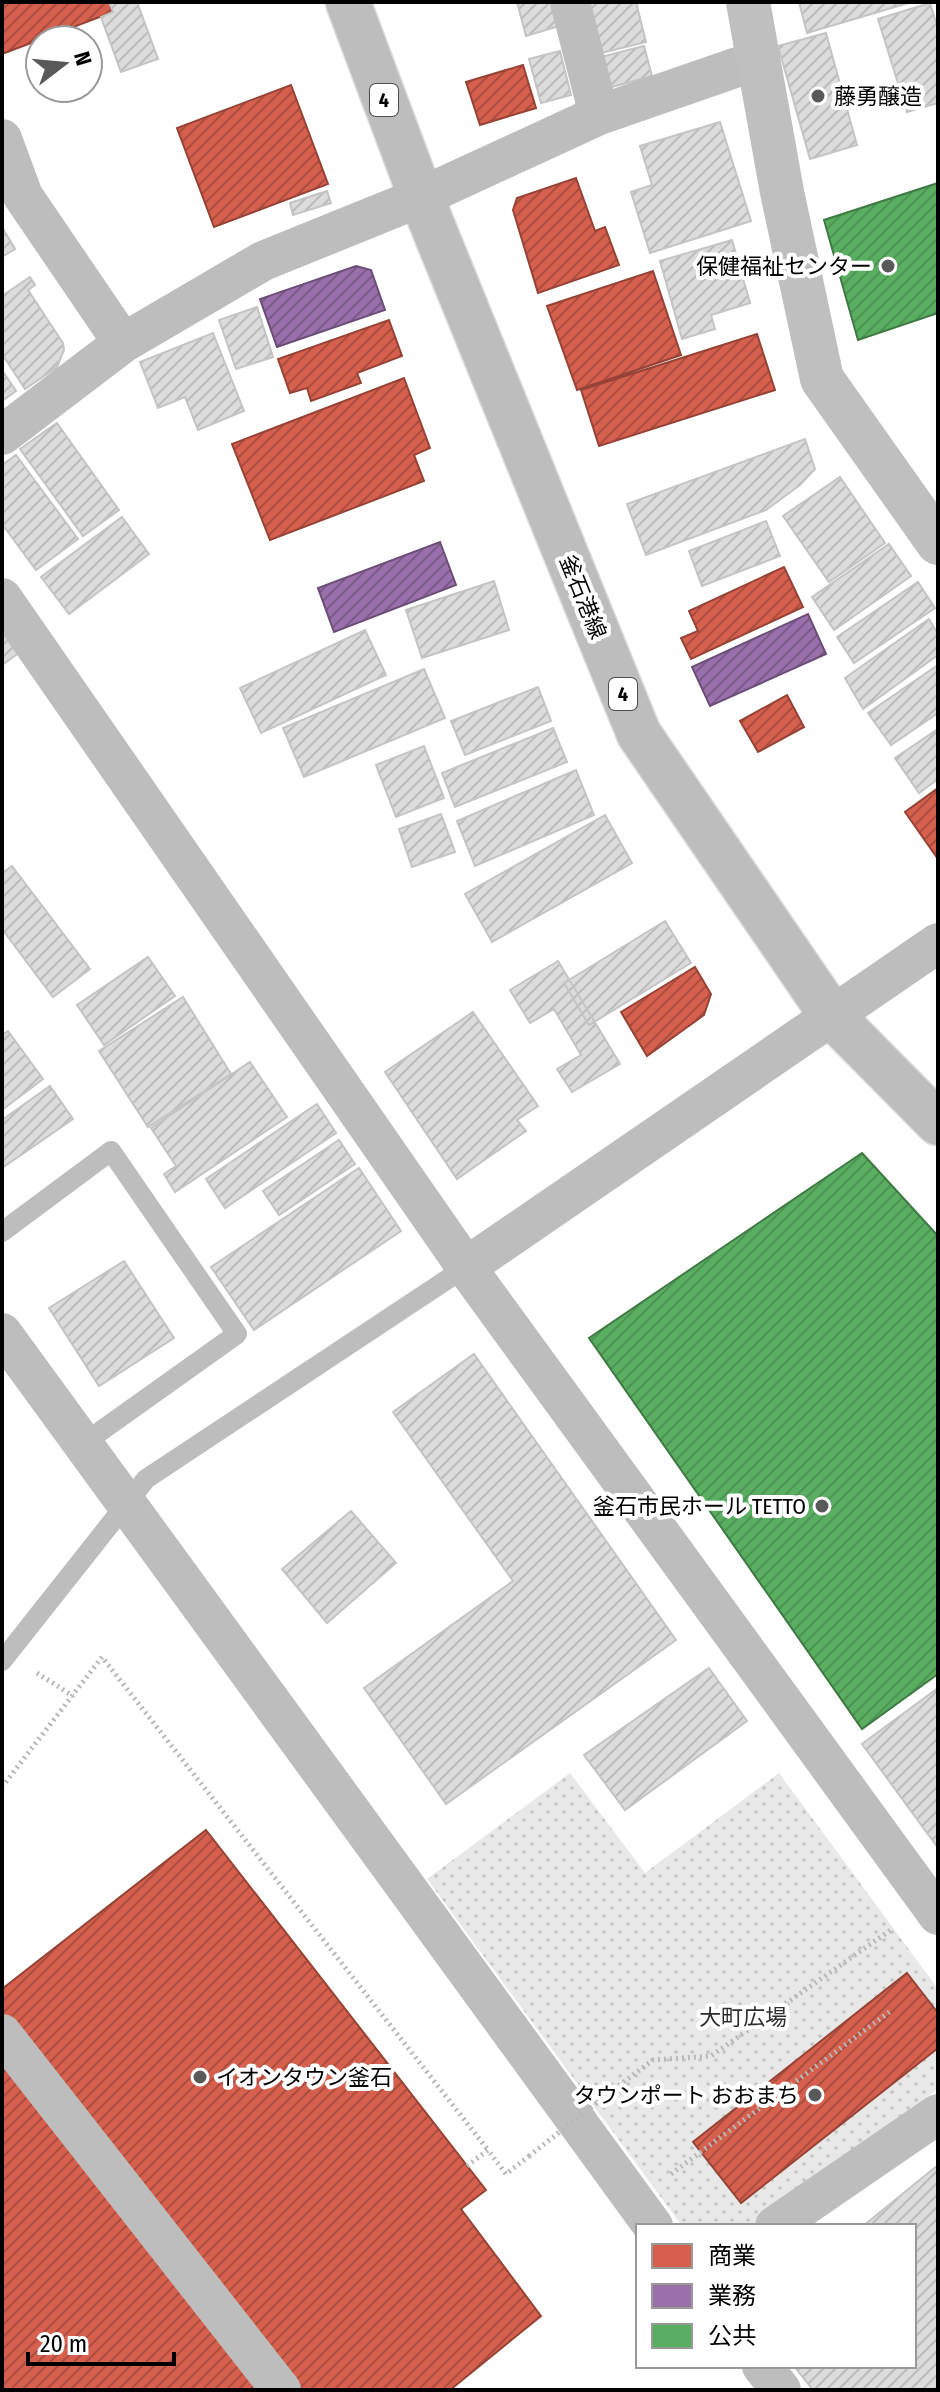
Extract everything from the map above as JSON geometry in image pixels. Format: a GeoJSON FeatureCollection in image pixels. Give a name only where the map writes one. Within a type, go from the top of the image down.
{"type":"FeatureCollection","features":[{"type":"Feature","properties":{"kind":"main road","name":"釜石港線"},"geometry":{"type":"LineString","coordinates":[[348,2],[421,197],[639,734],[832,1016],[938,1123]]}},
{"type":"Feature","properties":{"kind":"street"},"geometry":{"type":"LineString","coordinates":[[570,2],[599,115]]}},
{"type":"Feature","properties":{"kind":"street"},"geometry":{"type":"LineString","coordinates":[[748,2],[782,192],[822,379],[938,543]]}},
{"type":"Feature","properties":{"kind":"street"},"geometry":{"type":"LineString","coordinates":[[2,435],[123,343],[263,261],[421,197],[599,115],[758,60]]}},
{"type":"Feature","properties":{"kind":"street"},"geometry":{"type":"LineString","coordinates":[[2,139],[23,196],[123,343]]}},
{"type":"Feature","properties":{"kind":"street"},"geometry":{"type":"LineString","coordinates":[[2,598],[466,1267],[933,1909]]}},
{"type":"Feature","properties":{"kind":"street"},"geometry":{"type":"LineString","coordinates":[[466,1267],[938,943]]}},
{"type":"Feature","properties":{"kind":"street"},"geometry":{"type":"LineString","coordinates":[[2,1333],[652,2224]]}},
{"type":"Feature","properties":{"kind":"street"},"geometry":{"type":"LineString","coordinates":[[2,2034],[281,2390]]}},
{"type":"Feature","properties":{"kind":"street"},"geometry":{"type":"LineString","coordinates":[[778,2224],[938,2114]]}},
{"type":"Feature","properties":{"kind":"street"},"geometry":{"type":"LineString","coordinates":[[764,2368],[781,2390]]}},
{"type":"Feature","properties":{"kind":"lane"},"geometry":{"type":"LineString","coordinates":[[2,1232],[111,1151],[237,1334],[84,1443]]}},
{"type":"Feature","properties":{"kind":"lane"},"geometry":{"type":"LineString","coordinates":[[2,1661],[146,1479],[466,1267]]}},
{"type":"Feature","properties":{"kind":"path"},"geometry":{"type":"LineString","coordinates":[[2,1787],[102,1657],[506,2174],[653,2060],[711,2056],[933,1909]]}},
{"type":"Feature","properties":{"kind":"path"},"geometry":{"type":"LineString","coordinates":[[665,2179],[892,2010]]}},
{"type":"Feature","properties":{"kind":"path"},"geometry":{"type":"LineString","coordinates":[[603,2098],[612,2109]]}},
{"type":"Feature","properties":{"kind":"path"},"geometry":{"type":"LineString","coordinates":[[467,2166],[488,2150]]}},
{"type":"Feature","properties":{"kind":"green space","name":"大町広場"},"geometry":{"type":"Polygon","coordinates":[[[570,1773],[645,1873],[779,1773],[938,1989],[938,2089],[757,2224],[681,2224],[427,1879],[570,1773]]]}},
{"type":"Feature","properties":{"kind":"building: 商業"},"geometry":{"type":"Polygon","coordinates":[[[2,2],[109,2],[113,12],[81,24],[24,24],[24,46],[2,54],[2,2]]]}},
{"type":"Feature","properties":{"kind":"building: 商業"},"geometry":{"type":"Polygon","coordinates":[[[523,65],[536,108],[480,125],[466,82],[523,65]]]}},
{"type":"Feature","properties":{"kind":"building: 商業"},"geometry":{"type":"Polygon","coordinates":[[[291,85],[328,184],[214,227],[177,128],[291,85]]]}},
{"type":"Feature","properties":{"kind":"building: 商業"},"geometry":{"type":"Polygon","coordinates":[[[576,178],[595,231],[605,227],[619,265],[538,293],[513,210],[517,198],[576,178]]]}},
{"type":"Feature","properties":{"kind":"building: 商業"},"geometry":{"type":"Polygon","coordinates":[[[653,271],[681,355],[577,390],[547,306],[653,271]]]}},
{"type":"Feature","properties":{"kind":"building: 商業"},"geometry":{"type":"Polygon","coordinates":[[[389,320],[402,356],[357,373],[361,383],[311,401],[307,388],[290,393],[278,359],[389,320]]]}},
{"type":"Feature","properties":{"kind":"building: 商業"},"geometry":{"type":"Polygon","coordinates":[[[757,334],[775,390],[599,446],[581,390],[757,334]]]}},
{"type":"Feature","properties":{"kind":"building: 商業"},"geometry":{"type":"Polygon","coordinates":[[[404,378],[430,448],[414,455],[424,481],[270,540],[232,444],[404,378]]]}},
{"type":"Feature","properties":{"kind":"building: 商業"},"geometry":{"type":"Polygon","coordinates":[[[784,567],[803,607],[691,659],[681,638],[698,631],[689,611],[784,567]]]}},
{"type":"Feature","properties":{"kind":"building: 商業"},"geometry":{"type":"Polygon","coordinates":[[[787,695],[804,727],[758,752],[740,721],[787,695]]]}},
{"type":"Feature","properties":{"kind":"building: 商業"},"geometry":{"type":"Polygon","coordinates":[[[938,788],[938,859],[905,812],[938,788]]]}},
{"type":"Feature","properties":{"kind":"building: 商業"},"geometry":{"type":"Polygon","coordinates":[[[695,967],[711,994],[704,1015],[647,1056],[621,1012],[695,967]]]}},
{"type":"Feature","properties":{"kind":"building: 商業","name":"イオンタウン釜石"},"geometry":{"type":"Polygon","coordinates":[[[206,1830],[486,2190],[461,2209],[541,2316],[450,2390],[2,2390],[2,1989],[206,1830]]]}},
{"type":"Feature","properties":{"kind":"building: 商業","name":"タウンポート おおまち"},"geometry":{"type":"Polygon","coordinates":[[[907,1973],[938,2013],[938,2048],[741,2203],[693,2142],[907,1973]]]}},
{"type":"Feature","properties":{"kind":"building: 業務"},"geometry":{"type":"Polygon","coordinates":[[[356,266],[371,270],[385,310],[277,347],[260,299],[356,266]]]}},
{"type":"Feature","properties":{"kind":"building: 業務"},"geometry":{"type":"Polygon","coordinates":[[[440,542],[456,585],[334,632],[318,588],[440,542]]]}},
{"type":"Feature","properties":{"kind":"building: 業務"},"geometry":{"type":"Polygon","coordinates":[[[808,614],[826,654],[710,706],[692,667],[808,614]]]}},
{"type":"Feature","properties":{"kind":"building: 公共","name":"保健福祉センター"},"geometry":{"type":"Polygon","coordinates":[[[938,183],[938,313],[858,340],[824,220],[938,183]]]}},
{"type":"Feature","properties":{"kind":"building: 公共","name":"釜石市民ホール TETTO"},"geometry":{"type":"Polygon","coordinates":[[[862,1153],[938,1236],[938,1674],[862,1729],[589,1338],[862,1153]]]}},
{"type":"Feature","properties":{"kind":"building: その他"},"geometry":{"type":"Polygon","coordinates":[[[109,2],[137,2],[158,59],[121,72],[101,17],[113,12],[109,2]]]}},
{"type":"Feature","properties":{"kind":"building: その他"},"geometry":{"type":"Polygon","coordinates":[[[517,2],[552,2],[559,26],[526,36],[517,2]]]}},
{"type":"Feature","properties":{"kind":"building: その他"},"geometry":{"type":"Polygon","coordinates":[[[580,2],[636,2],[646,42],[593,55],[580,2]]]}},
{"type":"Feature","properties":{"kind":"building: その他"},"geometry":{"type":"Polygon","coordinates":[[[799,2],[912,2],[807,33],[799,2]]]}},
{"type":"Feature","properties":{"kind":"building: その他"},"geometry":{"type":"Polygon","coordinates":[[[930,3],[938,29],[938,103],[907,112],[878,19],[930,3]]]}},
{"type":"Feature","properties":{"kind":"building: その他","name":"藤勇醸造"},"geometry":{"type":"Polygon","coordinates":[[[826,33],[857,145],[810,159],[778,46],[826,33]]]}},
{"type":"Feature","properties":{"kind":"building: その他"},"geometry":{"type":"Polygon","coordinates":[[[644,46],[652,76],[601,90],[593,59],[644,46]]]}},
{"type":"Feature","properties":{"kind":"building: その他"},"geometry":{"type":"Polygon","coordinates":[[[560,51],[571,95],[541,103],[529,59],[560,51]]]}},
{"type":"Feature","properties":{"kind":"building: その他"},"geometry":{"type":"Polygon","coordinates":[[[720,122],[751,221],[650,253],[631,192],[652,185],[640,146],[720,122]]]}},
{"type":"Feature","properties":{"kind":"building: その他"},"geometry":{"type":"Polygon","coordinates":[[[327,191],[331,203],[293,215],[290,203],[327,191]]]}},
{"type":"Feature","properties":{"kind":"building: その他"},"geometry":{"type":"Polygon","coordinates":[[[2,227],[15,249],[2,257],[2,227]]]}},
{"type":"Feature","properties":{"kind":"building: その他"},"geometry":{"type":"Polygon","coordinates":[[[732,240],[750,303],[711,315],[715,329],[682,339],[660,261],[732,240]]]}},
{"type":"Feature","properties":{"kind":"building: その他"},"geometry":{"type":"Polygon","coordinates":[[[30,277],[35,285],[28,290],[63,343],[64,350],[57,367],[25,389],[2,354],[2,296],[30,277]]]}},
{"type":"Feature","properties":{"kind":"building: その他"},"geometry":{"type":"Polygon","coordinates":[[[257,307],[273,357],[236,369],[219,320],[257,307]]]}},
{"type":"Feature","properties":{"kind":"building: その他"},"geometry":{"type":"Polygon","coordinates":[[[213,333],[244,411],[198,430],[185,397],[158,408],[140,362],[213,333]]]}},
{"type":"Feature","properties":{"kind":"building: その他"},"geometry":{"type":"Polygon","coordinates":[[[2,370],[16,391],[2,401],[2,370]]]}},
{"type":"Feature","properties":{"kind":"building: その他"},"geometry":{"type":"Polygon","coordinates":[[[57,423],[119,510],[83,536],[20,449],[57,423]]]}},
{"type":"Feature","properties":{"kind":"building: その他"},"geometry":{"type":"Polygon","coordinates":[[[805,439],[815,469],[800,485],[766,510],[646,555],[627,504],[805,439]]]}},
{"type":"Feature","properties":{"kind":"building: その他"},"geometry":{"type":"Polygon","coordinates":[[[16,455],[78,539],[36,570],[2,524],[2,465],[16,455]]]}},
{"type":"Feature","properties":{"kind":"building: その他"},"geometry":{"type":"Polygon","coordinates":[[[840,477],[885,543],[829,582],[783,516],[840,477]]]}},
{"type":"Feature","properties":{"kind":"building: その他"},"geometry":{"type":"Polygon","coordinates":[[[122,517],[149,554],[69,614],[41,577],[122,517]]]}},
{"type":"Feature","properties":{"kind":"building: その他"},"geometry":{"type":"Polygon","coordinates":[[[766,521],[780,556],[702,586],[689,551],[766,521]]]}},
{"type":"Feature","properties":{"kind":"building: その他"},"geometry":{"type":"Polygon","coordinates":[[[889,544],[911,576],[834,630],[812,597],[889,544]]]}},
{"type":"Feature","properties":{"kind":"building: その他"},"geometry":{"type":"Polygon","coordinates":[[[494,581],[509,630],[422,658],[406,610],[494,581]]]}},
{"type":"Feature","properties":{"kind":"building: その他"},"geometry":{"type":"Polygon","coordinates":[[[918,582],[935,608],[854,663],[837,637],[918,582]]]}},
{"type":"Feature","properties":{"kind":"building: その他"},"geometry":{"type":"Polygon","coordinates":[[[929,619],[938,634],[938,655],[863,709],[845,678],[929,619]]]}},
{"type":"Feature","properties":{"kind":"building: その他"},"geometry":{"type":"Polygon","coordinates":[[[2,627],[20,652],[2,665],[2,627]]]}},
{"type":"Feature","properties":{"kind":"building: その他"},"geometry":{"type":"Polygon","coordinates":[[[365,630],[386,675],[261,733],[240,688],[365,630]]]}},
{"type":"Feature","properties":{"kind":"building: その他"},"geometry":{"type":"Polygon","coordinates":[[[938,665],[938,713],[891,745],[868,713],[938,665]]]}},
{"type":"Feature","properties":{"kind":"building: その他"},"geometry":{"type":"Polygon","coordinates":[[[424,669],[445,718],[304,777],[283,728],[424,669]]]}},
{"type":"Feature","properties":{"kind":"building: その他"},"geometry":{"type":"Polygon","coordinates":[[[538,687],[551,721],[465,755],[451,721],[538,687]]]}},
{"type":"Feature","properties":{"kind":"building: その他"},"geometry":{"type":"Polygon","coordinates":[[[553,728],[567,762],[455,807],[442,773],[553,728]]]}},
{"type":"Feature","properties":{"kind":"building: その他"},"geometry":{"type":"Polygon","coordinates":[[[938,729],[938,779],[919,793],[895,758],[938,729]]]}},
{"type":"Feature","properties":{"kind":"building: その他"},"geometry":{"type":"Polygon","coordinates":[[[424,746],[444,798],[396,817],[376,765],[424,746]]]}},
{"type":"Feature","properties":{"kind":"building: その他"},"geometry":{"type":"Polygon","coordinates":[[[576,770],[594,815],[475,866],[457,821],[576,770]]]}},
{"type":"Feature","properties":{"kind":"building: その他"},"geometry":{"type":"Polygon","coordinates":[[[441,814],[455,852],[412,867],[399,829],[441,814]]]}},
{"type":"Feature","properties":{"kind":"building: その他"},"geometry":{"type":"Polygon","coordinates":[[[605,815],[632,863],[492,942],[465,894],[605,815]]]}},
{"type":"Feature","properties":{"kind":"building: その他"},"geometry":{"type":"Polygon","coordinates":[[[12,866],[90,969],[53,997],[2,929],[2,873],[12,866]]]}},
{"type":"Feature","properties":{"kind":"building: その他"},"geometry":{"type":"Polygon","coordinates":[[[665,921],[691,963],[589,1025],[564,983],[665,921]]]}},
{"type":"Feature","properties":{"kind":"building: その他"},"geometry":{"type":"Polygon","coordinates":[[[148,957],[175,996],[104,1045],[77,1005],[148,957]]]}},
{"type":"Feature","properties":{"kind":"building: その他"},"geometry":{"type":"Polygon","coordinates":[[[558,961],[620,1064],[572,1092],[557,1069],[581,1055],[554,1009],[530,1023],[510,990],[558,961]]]}},
{"type":"Feature","properties":{"kind":"building: その他"},"geometry":{"type":"Polygon","coordinates":[[[183,997],[231,1074],[148,1127],[99,1051],[183,997]]]}},
{"type":"Feature","properties":{"kind":"building: その他"},"geometry":{"type":"Polygon","coordinates":[[[473,1012],[538,1106],[517,1120],[526,1131],[457,1179],[385,1072],[473,1012]]]}},
{"type":"Feature","properties":{"kind":"building: その他"},"geometry":{"type":"Polygon","coordinates":[[[8,1031],[43,1079],[2,1110],[2,1035],[8,1031]]]}},
{"type":"Feature","properties":{"kind":"building: その他"},"geometry":{"type":"Polygon","coordinates":[[[250,1062],[287,1117],[175,1192],[164,1174],[176,1166],[151,1128],[250,1062]]]}},
{"type":"Feature","properties":{"kind":"building: その他"},"geometry":{"type":"Polygon","coordinates":[[[50,1086],[73,1119],[2,1168],[2,1120],[50,1086]]]}},
{"type":"Feature","properties":{"kind":"building: その他"},"geometry":{"type":"Polygon","coordinates":[[[317,1104],[336,1133],[225,1208],[206,1179],[317,1104]]]}},
{"type":"Feature","properties":{"kind":"building: その他"},"geometry":{"type":"Polygon","coordinates":[[[339,1140],[355,1164],[279,1215],[263,1191],[339,1140]]]}},
{"type":"Feature","properties":{"kind":"building: その他"},"geometry":{"type":"Polygon","coordinates":[[[359,1168],[401,1231],[254,1330],[211,1267],[359,1168]]]}},
{"type":"Feature","properties":{"kind":"building: その他"},"geometry":{"type":"Polygon","coordinates":[[[124,1261],[174,1338],[99,1386],[49,1308],[124,1261]]]}},
{"type":"Feature","properties":{"kind":"building: その他"},"geometry":{"type":"Polygon","coordinates":[[[474,1354],[676,1640],[446,1804],[364,1688],[513,1581],[393,1412],[474,1354]]]}},
{"type":"Feature","properties":{"kind":"building: その他"},"geometry":{"type":"Polygon","coordinates":[[[351,1511],[396,1563],[327,1623],[282,1569],[351,1511]]]}},
{"type":"Feature","properties":{"kind":"building: その他"},"geometry":{"type":"Polygon","coordinates":[[[709,1668],[747,1721],[625,1810],[584,1755],[709,1668]]]}},
{"type":"Feature","properties":{"kind":"building: その他"},"geometry":{"type":"Polygon","coordinates":[[[938,1688],[938,1848],[862,1744],[938,1688]]]}},
{"type":"Feature","properties":{"kind":"building: その他"},"geometry":{"type":"Polygon","coordinates":[[[938,2165],[938,2390],[813,2390],[796,2368],[916,2368],[916,2224],[865,2224],[938,2165]]]}},
{"type":"Feature","properties":{"kind":"place","name":"藤勇醸造"},"geometry":{"type":"Point","coordinates":[818,96]}},
{"type":"Feature","properties":{"kind":"place","name":"保健福祉センター"},"geometry":{"type":"Point","coordinates":[888,266]}},
{"type":"Feature","properties":{"kind":"place","name":"釜石市民ホール TETTO"},"geometry":{"type":"Point","coordinates":[822,1506]}},
{"type":"Feature","properties":{"kind":"place","name":"イオンタウン釜石"},"geometry":{"type":"Point","coordinates":[200,2077]}},
{"type":"Feature","properties":{"kind":"place","name":"タウンポート おおまち"},"geometry":{"type":"Point","coordinates":[815,2095]}}]}
